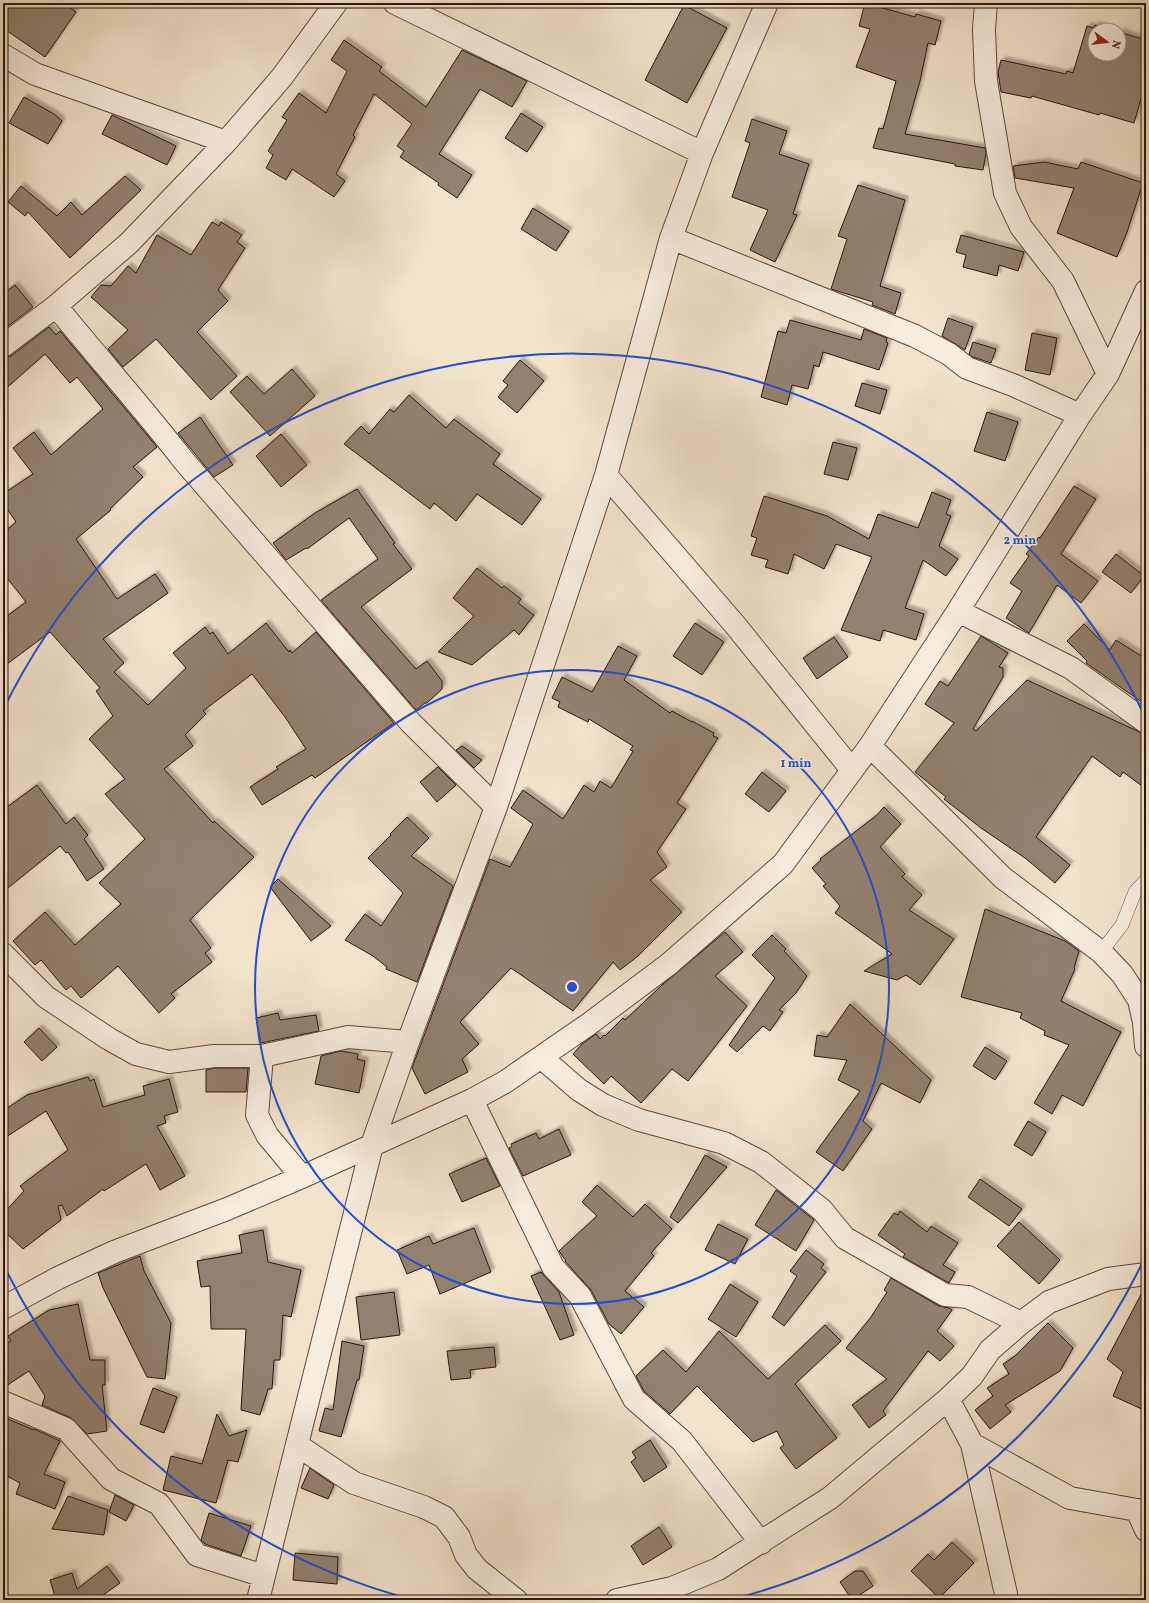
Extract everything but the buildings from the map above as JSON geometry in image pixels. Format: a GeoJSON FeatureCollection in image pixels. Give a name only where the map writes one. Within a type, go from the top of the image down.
{"type":"FeatureCollection","features":[{"type":"Feature","properties":{"kind":"street"},"geometry":{"type":"LineString","coordinates":[[3,346],[56,306],[129,242],[226,142],[282,77],[336,3]]}},
{"type":"Feature","properties":{"kind":"street"},"geometry":{"type":"LineString","coordinates":[[396,3],[702,153]]}},
{"type":"Feature","properties":{"kind":"street"},"geometry":{"type":"LineString","coordinates":[[258,1600],[372,1145],[408,1042],[496,807],[606,475],[671,238],[702,153],[767,3]]}},
{"type":"Feature","properties":{"kind":"street"},"geometry":{"type":"LineString","coordinates":[[986,3],[984,29],[986,81],[1005,194],[1021,228],[1062,281],[1108,374]]}},
{"type":"Feature","properties":{"kind":"street"},"geometry":{"type":"LineString","coordinates":[[3,55],[35,74],[226,142]]}},
{"type":"Feature","properties":{"kind":"street"},"geometry":{"type":"LineString","coordinates":[[671,238],[915,336],[949,354],[967,368],[1013,385],[1080,415]]}},
{"type":"Feature","properties":{"kind":"street"},"geometry":{"type":"LineString","coordinates":[[3,1308],[58,1278],[114,1252],[227,1209],[302,1177],[472,1100],[505,1082],[542,1058],[669,964],[783,864],[870,746],[958,611],[1080,415],[1108,374],[1146,291]]}},
{"type":"Feature","properties":{"kind":"street"},"geometry":{"type":"LineString","coordinates":[[56,306],[184,461],[411,723],[496,807]]}},
{"type":"Feature","properties":{"kind":"street"},"geometry":{"type":"LineString","coordinates":[[606,475],[736,626],[852,770]]}},
{"type":"Feature","properties":{"kind":"street"},"geometry":{"type":"LineString","coordinates":[[958,611],[1071,668],[1146,722]]}},
{"type":"Feature","properties":{"kind":"street"},"geometry":{"type":"LineString","coordinates":[[870,746],[1003,878],[1101,952],[1122,974],[1139,1000],[1144,1022],[1146,1046]]}},
{"type":"Feature","properties":{"kind":"street"},"geometry":{"type":"LineString","coordinates":[[3,954],[46,997],[109,1039],[136,1054],[169,1062],[214,1056],[262,1056],[348,1037],[408,1042]]}},
{"type":"Feature","properties":{"kind":"street"},"geometry":{"type":"LineString","coordinates":[[262,1056],[257,1115],[267,1135],[302,1177]]}},
{"type":"Feature","properties":{"kind":"street"},"geometry":{"type":"LineString","coordinates":[[542,1058],[579,1090],[603,1105],[639,1120],[724,1143],[761,1162],[822,1210],[845,1238],[945,1295],[968,1297],[1021,1322]]}},
{"type":"Feature","properties":{"kind":"street"},"geometry":{"type":"LineString","coordinates":[[472,1100],[553,1267],[580,1296],[634,1399],[682,1441],[761,1543]]}},
{"type":"Feature","properties":{"kind":"street"},"geometry":{"type":"LineString","coordinates":[[617,1600],[672,1588],[718,1569],[830,1498],[948,1399],[972,1376],[990,1350],[1021,1322],[1049,1302],[1108,1279],[1146,1274]]}},
{"type":"Feature","properties":{"kind":"street"},"geometry":{"type":"LineString","coordinates":[[948,1399],[972,1444],[1006,1594],[1004,1600]]}},
{"type":"Feature","properties":{"kind":"street"},"geometry":{"type":"LineString","coordinates":[[3,1402],[66,1429],[111,1479],[159,1504],[198,1555],[264,1576]]}},
{"type":"Feature","properties":{"kind":"street"},"geometry":{"type":"LineString","coordinates":[[972,1444],[1070,1498],[1141,1510],[1146,1530]]}},
{"type":"Feature","properties":{"kind":"street"},"geometry":{"type":"LineString","coordinates":[[297,1445],[354,1483],[424,1507],[444,1517],[459,1537],[466,1555],[477,1569],[516,1600]]}},
{"type":"Feature","properties":{"kind":"lane"},"geometry":{"type":"LineString","coordinates":[[1101,952],[1122,925],[1135,892],[1146,880]]}}]}
